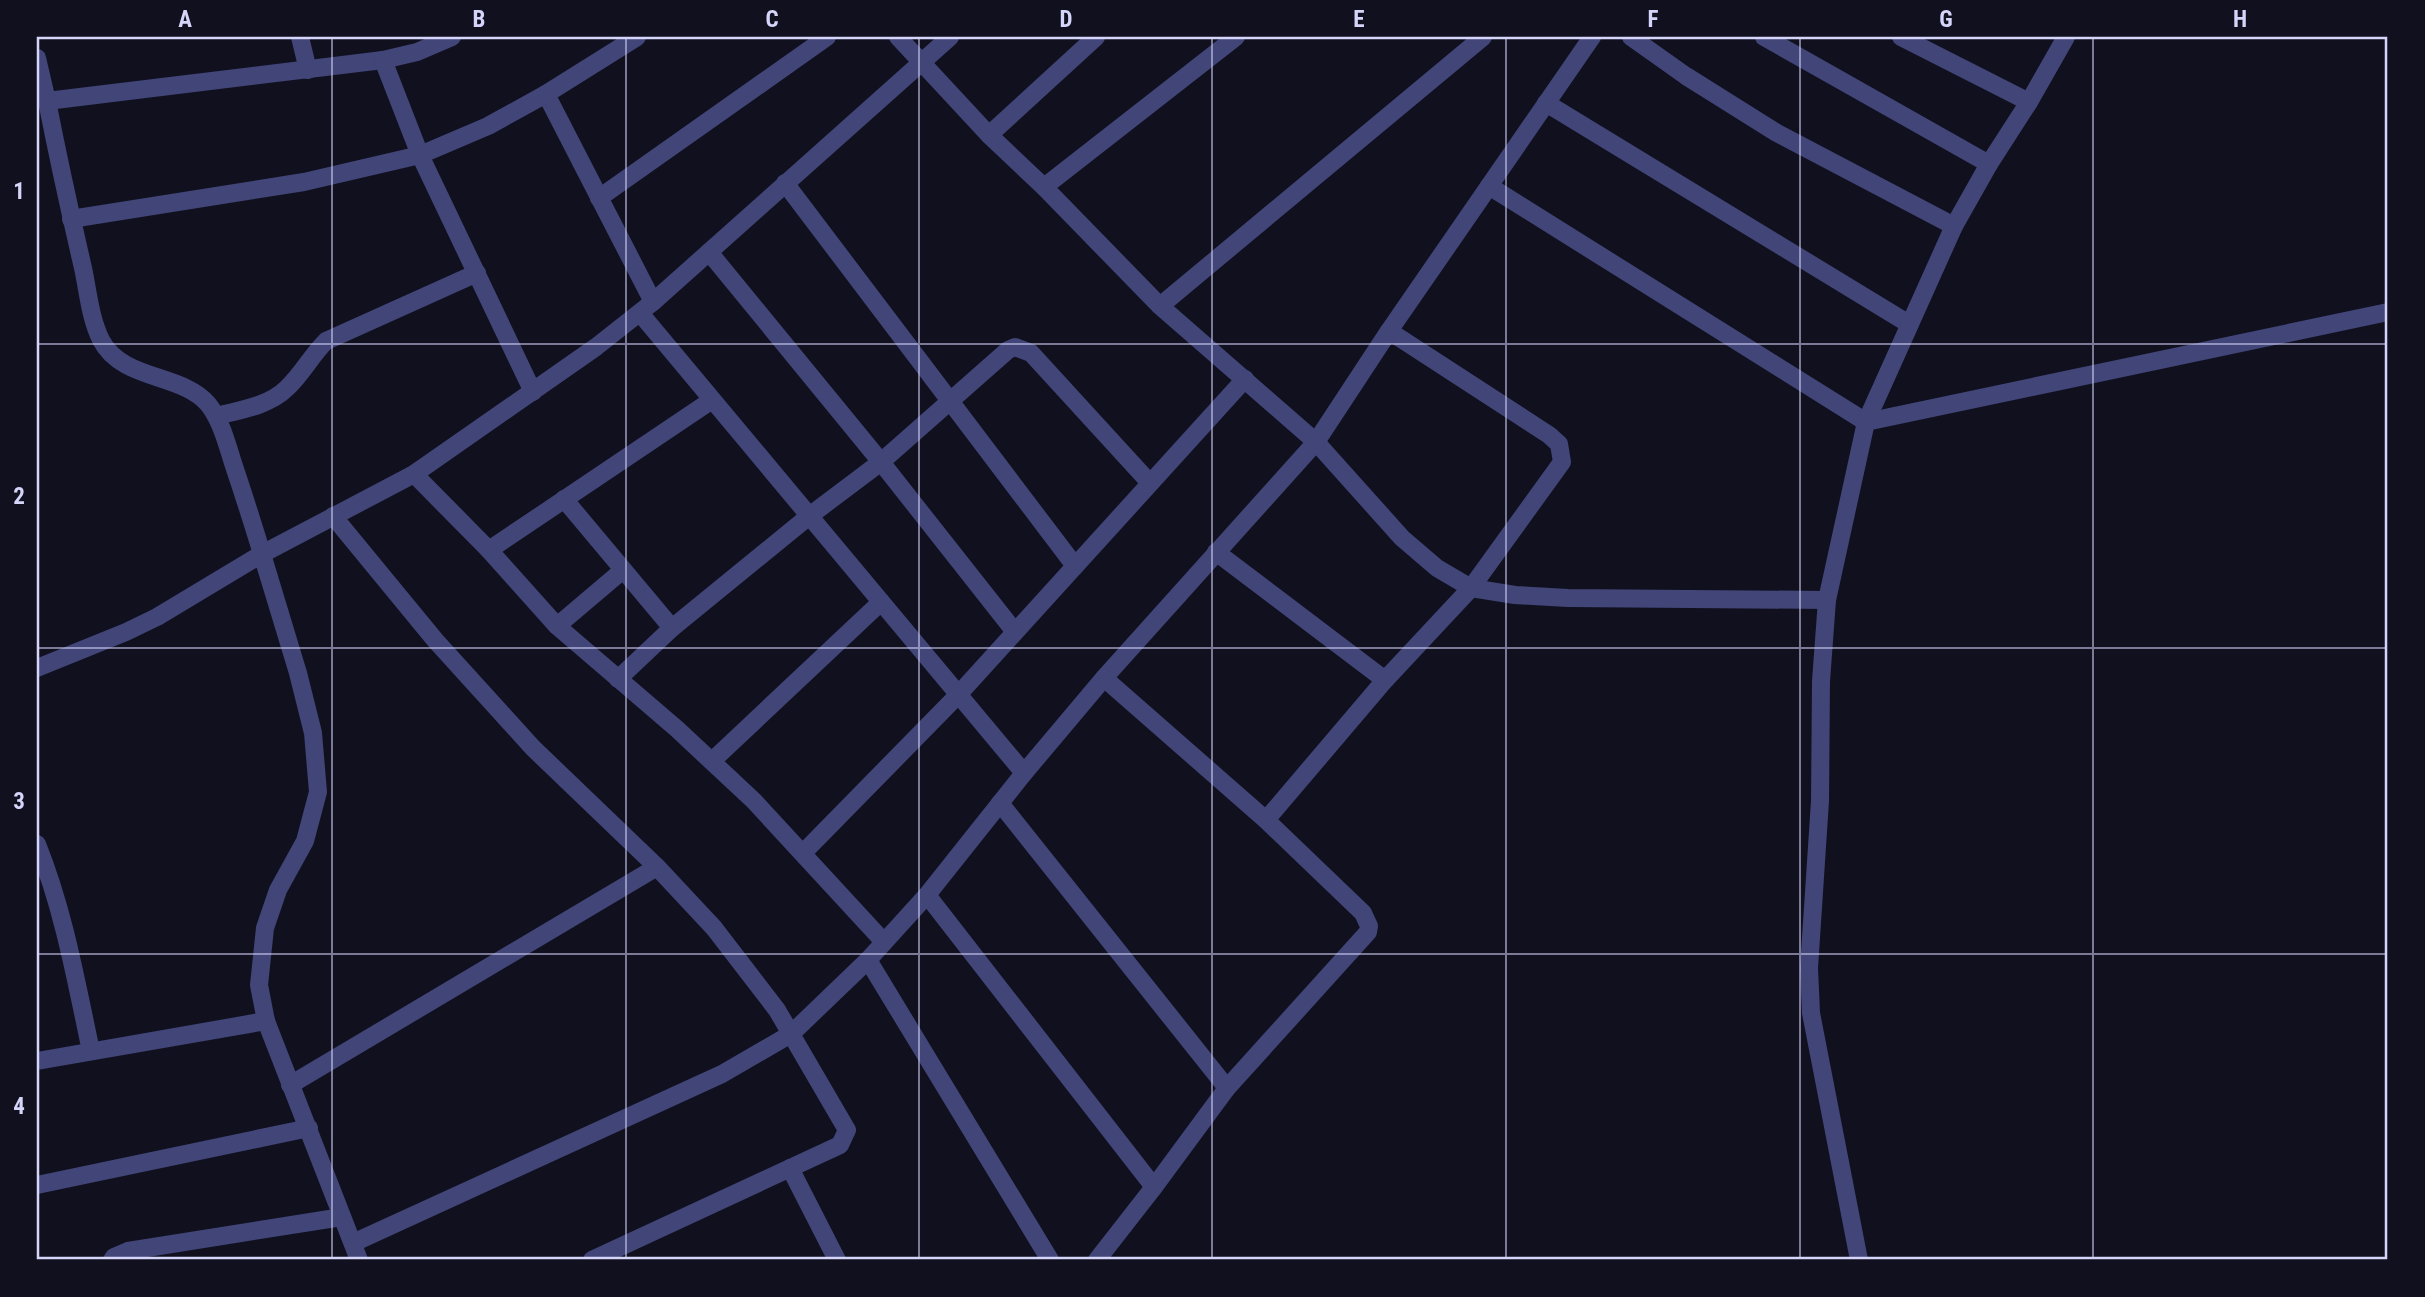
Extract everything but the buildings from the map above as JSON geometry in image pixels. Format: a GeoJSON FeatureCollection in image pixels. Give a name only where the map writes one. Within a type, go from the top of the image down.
{"type":"FeatureCollection","features":[{"type":"Feature","properties":{"kind":"street"},"geometry":{"type":"LineString","coordinates":[[300,37],[308,70]]}},
{"type":"Feature","properties":{"kind":"street"},"geometry":{"type":"LineString","coordinates":[[47,101],[383,60],[415,44],[452,37]]}},
{"type":"Feature","properties":{"kind":"street"},"geometry":{"type":"LineString","coordinates":[[71,219],[304,182],[420,155],[488,126],[546,94],[637,37]]}},
{"type":"Feature","properties":{"kind":"street"},"geometry":{"type":"LineString","coordinates":[[599,198],[827,37]]}},
{"type":"Feature","properties":{"kind":"street"},"geometry":{"type":"LineString","coordinates":[[898,37],[989,135],[1044,187],[1160,306],[1316,442],[1402,538],[1437,568],[1471,588],[1515,595],[1568,598],[1827,600]]}},
{"type":"Feature","properties":{"kind":"street"},"geometry":{"type":"LineString","coordinates":[[37,668],[136,627],[262,554],[414,474],[533,392],[646,307],[950,37]]}},
{"type":"Feature","properties":{"kind":"street"},"geometry":{"type":"LineString","coordinates":[[989,135],[1096,37]]}},
{"type":"Feature","properties":{"kind":"street"},"geometry":{"type":"LineString","coordinates":[[1044,187],[1236,37]]}},
{"type":"Feature","properties":{"kind":"street"},"geometry":{"type":"LineString","coordinates":[[1160,306],[1483,37]]}},
{"type":"Feature","properties":{"kind":"street"},"geometry":{"type":"LineString","coordinates":[[353,1243],[711,1080],[763,1052],[791,1034],[868,960],[927,895],[1104,678],[1316,442],[1389,331],[1592,37]]}},
{"type":"Feature","properties":{"kind":"street"},"geometry":{"type":"LineString","coordinates":[[1630,37],[1686,76],[1777,132],[1954,226]]}},
{"type":"Feature","properties":{"kind":"street"},"geometry":{"type":"LineString","coordinates":[[1764,37],[1989,164]]}},
{"type":"Feature","properties":{"kind":"street"},"geometry":{"type":"LineString","coordinates":[[1901,37],[2029,102]]}},
{"type":"Feature","properties":{"kind":"street"},"geometry":{"type":"LineString","coordinates":[[1859,1260],[1811,1013],[1809,968],[1820,801],[1821,681],[1827,600],[1866,422],[1954,226],[2066,37]]}},
{"type":"Feature","properties":{"kind":"street"},"geometry":{"type":"LineString","coordinates":[[37,58],[71,219],[95,322],[102,341],[114,356],[134,369],[192,391],[208,403],[216,416],[298,673],[313,733],[318,792],[305,841],[278,890],[265,928],[259,985],[266,1021],[359,1260]]}},
{"type":"Feature","properties":{"kind":"street"},"geometry":{"type":"LineString","coordinates":[[383,60],[420,155],[533,392]]}},
{"type":"Feature","properties":{"kind":"street"},"geometry":{"type":"LineString","coordinates":[[546,94],[599,198],[646,307],[712,400],[1024,773]]}},
{"type":"Feature","properties":{"kind":"street"},"geometry":{"type":"LineString","coordinates":[[1546,103],[1909,324]]}},
{"type":"Feature","properties":{"kind":"street"},"geometry":{"type":"LineString","coordinates":[[785,183],[1075,566]]}},
{"type":"Feature","properties":{"kind":"street"},"geometry":{"type":"LineString","coordinates":[[1489,186],[1866,422],[2388,312]]}},
{"type":"Feature","properties":{"kind":"street"},"geometry":{"type":"LineString","coordinates":[[709,252],[881,461],[1015,632]]}},
{"type":"Feature","properties":{"kind":"street"},"geometry":{"type":"LineString","coordinates":[[216,416],[259,405],[286,390],[311,356],[326,341],[477,273]]}},
{"type":"Feature","properties":{"kind":"street"},"geometry":{"type":"LineString","coordinates":[[1266,820],[1385,680],[1471,588],[1562,462],[1559,444],[1549,435],[1389,331]]}},
{"type":"Feature","properties":{"kind":"street"},"geometry":{"type":"LineString","coordinates":[[618,679],[672,628],[881,461],[1008,350],[1016,347],[1031,353],[1150,483]]}},
{"type":"Feature","properties":{"kind":"street"},"geometry":{"type":"LineString","coordinates":[[803,853],[958,695],[1245,379]]}},
{"type":"Feature","properties":{"kind":"street"},"geometry":{"type":"LineString","coordinates":[[489,550],[712,400]]}},
{"type":"Feature","properties":{"kind":"street"},"geometry":{"type":"LineString","coordinates":[[414,474],[489,550],[557,626],[712,761],[803,853],[884,942]]}},
{"type":"Feature","properties":{"kind":"street"},"geometry":{"type":"LineString","coordinates":[[565,499],[672,628]]}},
{"type":"Feature","properties":{"kind":"street"},"geometry":{"type":"LineString","coordinates":[[333,516],[435,640],[533,748],[657,867],[714,928],[777,1010],[847,1130],[840,1145],[619,1255],[592,1260]]}},
{"type":"Feature","properties":{"kind":"street"},"geometry":{"type":"LineString","coordinates":[[1216,552],[1385,680]]}},
{"type":"Feature","properties":{"kind":"street"},"geometry":{"type":"LineString","coordinates":[[557,626],[623,570]]}},
{"type":"Feature","properties":{"kind":"street"},"geometry":{"type":"LineString","coordinates":[[712,761],[881,602]]}},
{"type":"Feature","properties":{"kind":"street"},"geometry":{"type":"LineString","coordinates":[[1097,1260],[1227,1088],[1368,932],[1369,926],[1363,913],[1266,820],[1104,678]]}},
{"type":"Feature","properties":{"kind":"street"},"geometry":{"type":"LineString","coordinates":[[1000,803],[1227,1088]]}},
{"type":"Feature","properties":{"kind":"street"},"geometry":{"type":"LineString","coordinates":[[37,845],[51,879],[66,931],[91,1051]]}},
{"type":"Feature","properties":{"kind":"street"},"geometry":{"type":"LineString","coordinates":[[290,1085],[657,867]]}},
{"type":"Feature","properties":{"kind":"street"},"geometry":{"type":"LineString","coordinates":[[927,895],[1154,1187]]}},
{"type":"Feature","properties":{"kind":"street"},"geometry":{"type":"LineString","coordinates":[[868,960],[1051,1260]]}},
{"type":"Feature","properties":{"kind":"street"},"geometry":{"type":"LineString","coordinates":[[37,1061],[266,1021]]}},
{"type":"Feature","properties":{"kind":"street"},"geometry":{"type":"LineString","coordinates":[[37,1185],[309,1128]]}},
{"type":"Feature","properties":{"kind":"street"},"geometry":{"type":"LineString","coordinates":[[790,1168],[837,1260]]}},
{"type":"Feature","properties":{"kind":"street"},"geometry":{"type":"LineString","coordinates":[[113,1260],[128,1251],[342,1217]]}}]}
